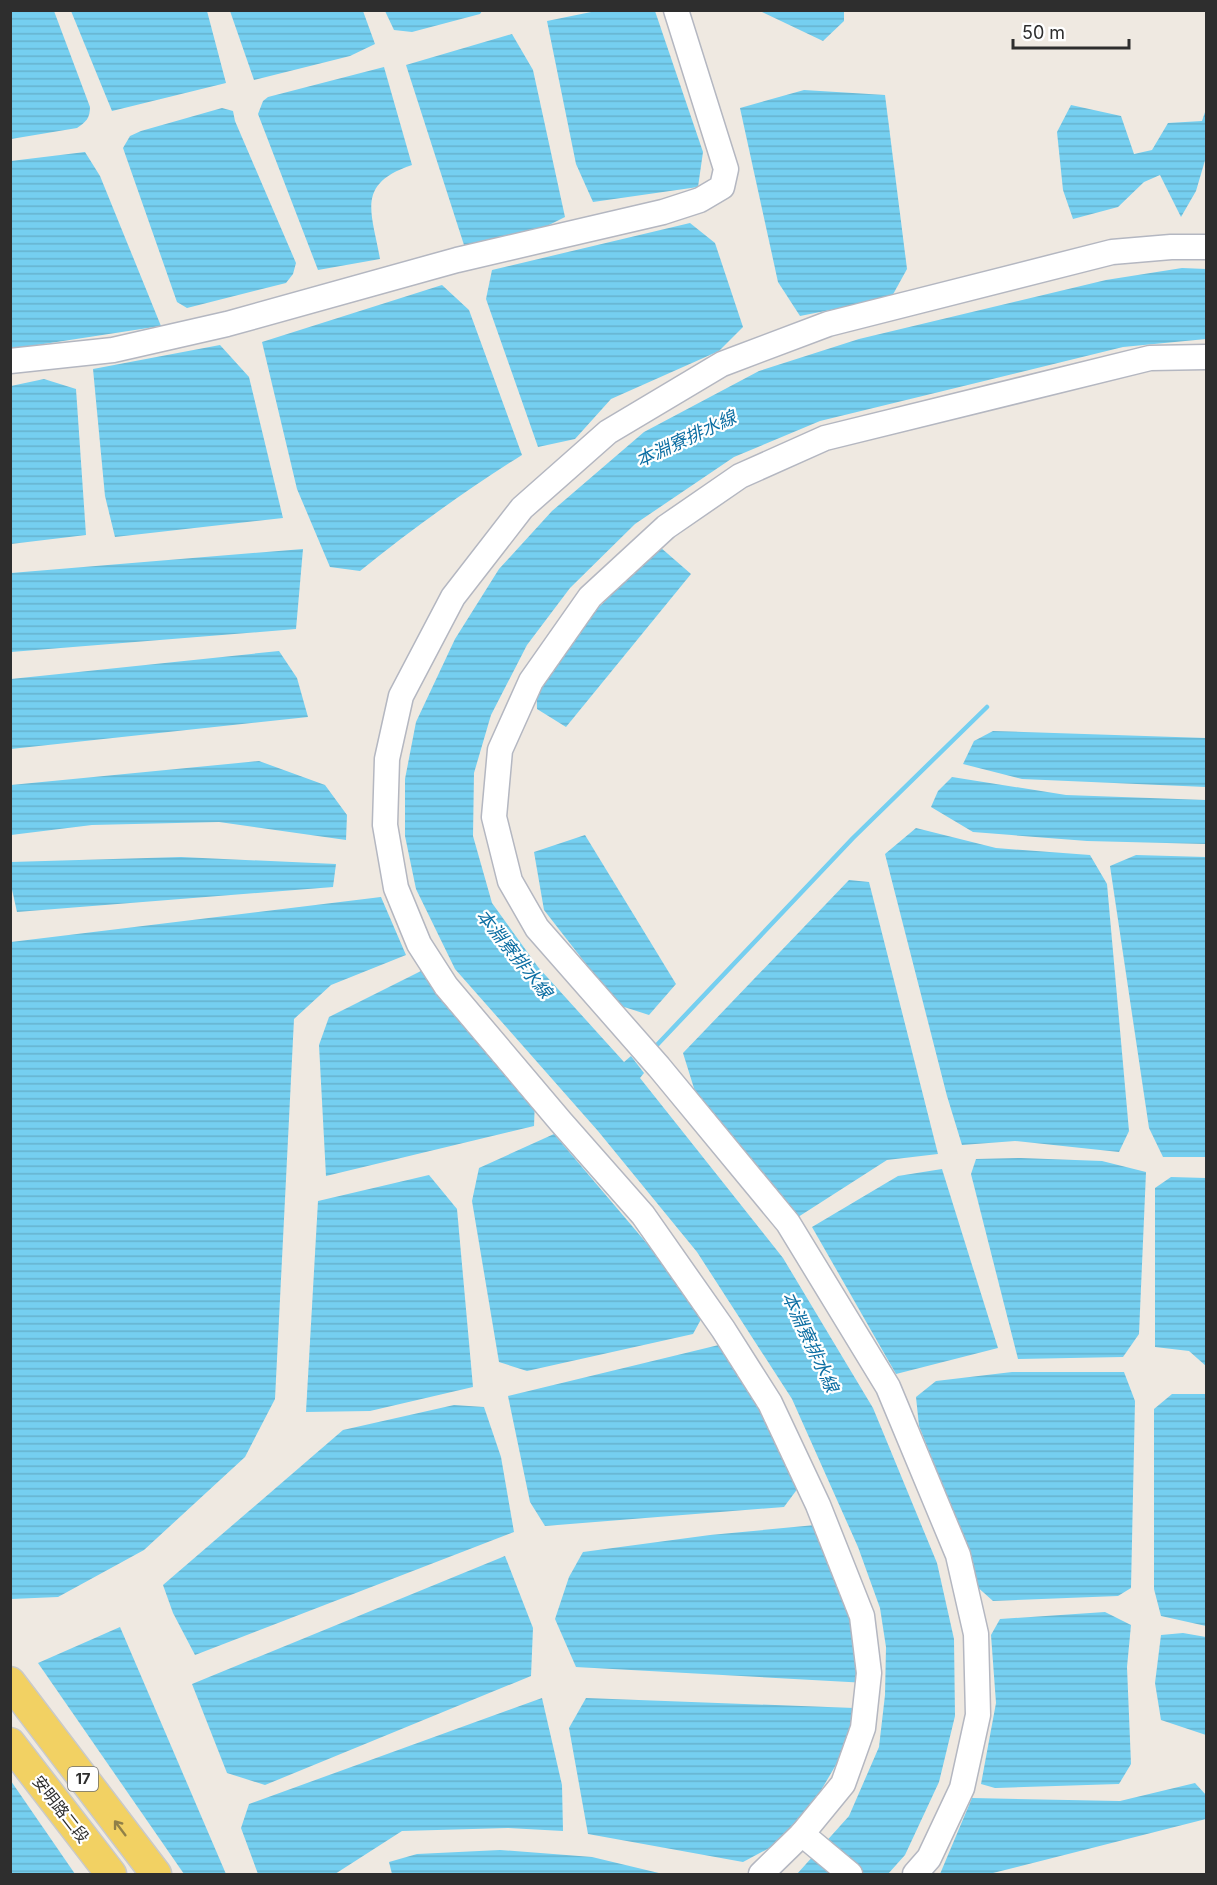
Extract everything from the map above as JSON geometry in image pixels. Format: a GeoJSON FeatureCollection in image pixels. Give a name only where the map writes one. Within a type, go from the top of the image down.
{"type":"FeatureCollection","features":[{"type":"Feature","properties":{"kind":"main road","name":"17"},"geometry":{"type":"LineString","coordinates":[[10,1682],[156,1875]]}},
{"type":"Feature","properties":{"kind":"main road","name":"安明路二段"},"geometry":{"type":"LineString","coordinates":[[10,1743],[111,1875]]}},
{"type":"Feature","properties":{"kind":"lane"},"geometry":{"type":"LineString","coordinates":[[10,361],[114,350],[227,324],[457,261],[663,212],[700,200],[723,187],[726,169],[676,10]]}},
{"type":"Feature","properties":{"kind":"lane"},"geometry":{"type":"LineString","coordinates":[[761,1875],[806,1837],[843,1784],[863,1728],[869,1673],[862,1616],[818,1505],[770,1403],[723,1329],[643,1215],[446,986],[419,944],[396,888],[385,825],[387,759],[401,696],[453,597],[522,508],[608,432],[722,364],[828,324],[1112,252],[1171,247],[1206,247]]}},
{"type":"Feature","properties":{"kind":"lane"},"geometry":{"type":"LineString","coordinates":[[915,1875],[929,1858],[962,1788],[978,1715],[976,1634],[958,1555],[888,1387],[788,1223],[659,1067],[537,928],[510,882],[494,817],[500,750],[531,681],[590,597],[666,527],[740,476],[825,438],[1150,358],[1206,357]]}},
{"type":"Feature","properties":{"kind":"lane"},"geometry":{"type":"LineString","coordinates":[[806,1837],[850,1875]]}},
{"type":"Feature","properties":{"kind":"water"},"geometry":{"type":"Polygon","coordinates":[[[11,10],[54,11],[90,107],[87,119],[77,128],[11,139],[11,10]]]}},
{"type":"Feature","properties":{"kind":"water"},"geometry":{"type":"Polygon","coordinates":[[[385,10],[482,11],[480,14],[412,32],[394,30],[385,10]]]}},
{"type":"Feature","properties":{"kind":"water"},"geometry":{"type":"Polygon","coordinates":[[[71,11],[207,11],[226,83],[112,111],[71,11]]]}},
{"type":"Feature","properties":{"kind":"water"},"geometry":{"type":"Polygon","coordinates":[[[230,11],[363,11],[375,44],[350,56],[254,80],[230,11]]]}},
{"type":"Feature","properties":{"kind":"water"},"geometry":{"type":"Polygon","coordinates":[[[596,11],[655,11],[703,152],[698,187],[593,202],[576,164],[547,21],[596,11]]]}},
{"type":"Feature","properties":{"kind":"water"},"geometry":{"type":"Polygon","coordinates":[[[760,11],[844,11],[844,21],[823,41],[760,11]]]}},
{"type":"Feature","properties":{"kind":"water"},"geometry":{"type":"Polygon","coordinates":[[[512,34],[533,70],[565,217],[541,229],[464,245],[406,65],[512,34]]]}},
{"type":"Feature","properties":{"kind":"water"},"geometry":{"type":"Polygon","coordinates":[[[384,67],[412,165],[382,181],[375,191],[372,214],[380,259],[318,270],[258,114],[263,101],[268,97],[384,67]]]}},
{"type":"Feature","properties":{"kind":"water"},"geometry":{"type":"Polygon","coordinates":[[[804,90],[885,95],[907,269],[891,298],[800,316],[778,282],[740,108],[804,90]]]}},
{"type":"Feature","properties":{"kind":"water"},"geometry":{"type":"Polygon","coordinates":[[[1071,105],[1121,116],[1134,154],[1152,150],[1168,123],[1202,121],[1206,109],[1206,157],[1196,191],[1181,217],[1160,175],[1144,182],[1118,207],[1073,219],[1063,190],[1057,132],[1071,105]]]}},
{"type":"Feature","properties":{"kind":"water"},"geometry":{"type":"Polygon","coordinates":[[[222,108],[233,111],[235,121],[296,263],[293,274],[286,283],[187,308],[177,302],[123,148],[130,136],[141,131],[222,108]]]}},
{"type":"Feature","properties":{"kind":"water"},"geometry":{"type":"Polygon","coordinates":[[[85,152],[100,176],[161,326],[11,349],[11,161],[85,152]]]}},
{"type":"Feature","properties":{"kind":"water"},"geometry":{"type":"Polygon","coordinates":[[[690,223],[715,243],[743,327],[719,351],[611,399],[575,439],[538,447],[486,299],[492,270],[690,223]]]}},
{"type":"Feature","properties":{"kind":"water","name":"本淵寮排水線"},"geometry":{"type":"Polygon","coordinates":[[[1182,268],[1206,269],[1206,339],[1123,347],[820,421],[734,457],[635,524],[570,588],[527,645],[491,715],[474,773],[473,836],[492,903],[538,967],[624,1062],[631,1056],[644,1073],[640,1078],[783,1258],[873,1408],[937,1563],[954,1639],[955,1716],[939,1782],[905,1855],[888,1874],[797,1874],[849,1816],[879,1747],[885,1695],[886,1647],[880,1608],[858,1547],[792,1399],[697,1252],[598,1131],[455,969],[416,889],[405,836],[405,779],[416,722],[455,639],[499,569],[552,511],[644,432],[759,371],[859,339],[1106,280],[1182,268]]]}},
{"type":"Feature","properties":{"kind":"water"},"geometry":{"type":"Polygon","coordinates":[[[442,285],[469,310],[522,455],[440,510],[360,571],[330,567],[297,489],[262,342],[442,285]]]}},
{"type":"Feature","properties":{"kind":"water"},"geometry":{"type":"Polygon","coordinates":[[[220,345],[249,377],[283,518],[115,537],[105,496],[93,369],[220,345]]]}},
{"type":"Feature","properties":{"kind":"water"},"geometry":{"type":"Polygon","coordinates":[[[44,379],[76,389],[86,535],[11,544],[11,386],[44,379]]]}},
{"type":"Feature","properties":{"kind":"water"},"geometry":{"type":"Polygon","coordinates":[[[660,547],[691,574],[566,727],[537,709],[536,669],[660,547]]]}},
{"type":"Feature","properties":{"kind":"water"},"geometry":{"type":"Polygon","coordinates":[[[303,549],[296,629],[11,652],[11,573],[303,549]]]}},
{"type":"Feature","properties":{"kind":"water"},"geometry":{"type":"Polygon","coordinates":[[[279,651],[297,678],[308,717],[11,749],[11,679],[279,651]]]}},
{"type":"Feature","properties":{"kind":"water"},"geometry":{"type":"Polygon","coordinates":[[[993,731],[1206,738],[1206,787],[1022,779],[963,764],[974,741],[993,731]]]}},
{"type":"Feature","properties":{"kind":"water"},"geometry":{"type":"Polygon","coordinates":[[[259,761],[325,785],[347,815],[346,840],[219,822],[92,825],[11,835],[11,785],[259,761]]]}},
{"type":"Feature","properties":{"kind":"water"},"geometry":{"type":"Polygon","coordinates":[[[952,777],[1066,795],[1206,800],[1206,844],[1087,841],[973,832],[931,807],[938,791],[952,777]]]}},
{"type":"Feature","properties":{"kind":"water"},"geometry":{"type":"Polygon","coordinates":[[[916,828],[996,848],[1090,855],[1107,884],[1129,1131],[1119,1152],[1015,1141],[962,1145],[947,1096],[885,854],[916,828]]]}},
{"type":"Feature","properties":{"kind":"water"},"geometry":{"type":"Polygon","coordinates":[[[585,835],[676,984],[649,1015],[618,1005],[544,910],[534,852],[585,835]]]}},
{"type":"Feature","properties":{"kind":"water"},"geometry":{"type":"Polygon","coordinates":[[[1136,855],[1206,857],[1206,1157],[1163,1157],[1149,1128],[1110,866],[1136,855]]]}},
{"type":"Feature","properties":{"kind":"water"},"geometry":{"type":"Polygon","coordinates":[[[181,857],[336,864],[333,887],[17,912],[11,885],[11,862],[181,857]]]}},
{"type":"Feature","properties":{"kind":"water"},"geometry":{"type":"Polygon","coordinates":[[[849,880],[869,882],[938,1154],[887,1160],[795,1219],[697,1098],[683,1053],[849,880]]]}},
{"type":"Feature","properties":{"kind":"water"},"geometry":{"type":"Polygon","coordinates":[[[381,897],[406,955],[331,985],[294,1019],[275,1399],[245,1457],[144,1550],[58,1597],[11,1599],[11,942],[381,897]]]}},
{"type":"Feature","properties":{"kind":"water"},"geometry":{"type":"Polygon","coordinates":[[[425,969],[535,1099],[534,1126],[326,1176],[319,1045],[329,1017],[425,969]]]}},
{"type":"Feature","properties":{"kind":"water"},"geometry":{"type":"Polygon","coordinates":[[[554,1134],[705,1312],[693,1334],[527,1371],[499,1362],[472,1201],[479,1168],[554,1134]]]}},
{"type":"Feature","properties":{"kind":"water"},"geometry":{"type":"Polygon","coordinates":[[[976,1159],[1102,1161],[1146,1172],[1139,1334],[1123,1357],[1018,1359],[971,1174],[976,1159]]]}},
{"type":"Feature","properties":{"kind":"water"},"geometry":{"type":"Polygon","coordinates":[[[942,1169],[998,1348],[896,1374],[812,1227],[898,1176],[942,1169]]]}},
{"type":"Feature","properties":{"kind":"water"},"geometry":{"type":"Polygon","coordinates":[[[429,1175],[457,1209],[473,1387],[370,1411],[306,1412],[318,1201],[429,1175]]]}},
{"type":"Feature","properties":{"kind":"water"},"geometry":{"type":"Polygon","coordinates":[[[1171,1177],[1206,1178],[1206,1366],[1189,1351],[1155,1347],[1155,1188],[1171,1177]]]}},
{"type":"Feature","properties":{"kind":"water"},"geometry":{"type":"Polygon","coordinates":[[[727,1343],[804,1480],[784,1507],[545,1526],[530,1502],[508,1396],[727,1343]]]}},
{"type":"Feature","properties":{"kind":"water"},"geometry":{"type":"Polygon","coordinates":[[[1012,1372],[1124,1372],[1135,1401],[1131,1588],[1118,1596],[993,1601],[974,1584],[946,1494],[919,1426],[916,1397],[936,1381],[1012,1372]]]}},
{"type":"Feature","properties":{"kind":"water"},"geometry":{"type":"Polygon","coordinates":[[[1172,1394],[1206,1394],[1206,1626],[1161,1616],[1154,1589],[1154,1409],[1172,1394]]]}},
{"type":"Feature","properties":{"kind":"water"},"geometry":{"type":"Polygon","coordinates":[[[454,1405],[484,1407],[501,1457],[514,1532],[195,1655],[173,1613],[163,1585],[343,1430],[454,1405]]]}},
{"type":"Feature","properties":{"kind":"water"},"geometry":{"type":"Polygon","coordinates":[[[826,1524],[867,1683],[576,1667],[555,1619],[569,1577],[583,1552],[710,1535],[826,1524]]]}},
{"type":"Feature","properties":{"kind":"water"},"geometry":{"type":"Polygon","coordinates":[[[505,1556],[533,1628],[531,1676],[265,1785],[227,1773],[192,1684],[505,1556]]]}},
{"type":"Feature","properties":{"kind":"water"},"geometry":{"type":"Polygon","coordinates":[[[1105,1612],[1131,1625],[1127,1667],[1131,1764],[1119,1784],[995,1788],[981,1784],[996,1703],[991,1635],[1000,1619],[1105,1612]]]}},
{"type":"Feature","properties":{"kind":"water"},"geometry":{"type":"Polygon","coordinates":[[[120,1627],[226,1874],[184,1874],[38,1663],[120,1627]]]}},
{"type":"Feature","properties":{"kind":"water"},"geometry":{"type":"Polygon","coordinates":[[[1183,1633],[1206,1637],[1206,1735],[1161,1720],[1155,1683],[1161,1635],[1183,1633]]]}},
{"type":"Feature","properties":{"kind":"water"},"geometry":{"type":"Polygon","coordinates":[[[542,1698],[562,1785],[563,1831],[508,1828],[402,1831],[335,1874],[258,1874],[241,1828],[249,1804],[542,1698]]]}},
{"type":"Feature","properties":{"kind":"water"},"geometry":{"type":"Polygon","coordinates":[[[586,1698],[854,1708],[847,1746],[813,1804],[775,1845],[743,1862],[588,1834],[569,1728],[586,1698]]]}},
{"type":"Feature","properties":{"kind":"water"},"geometry":{"type":"Polygon","coordinates":[[[11,1781],[75,1874],[11,1874],[11,1781]]]}},
{"type":"Feature","properties":{"kind":"water"},"geometry":{"type":"Polygon","coordinates":[[[1195,1783],[1206,1795],[1206,1819],[989,1874],[940,1874],[972,1798],[1120,1801],[1195,1783]]]}},
{"type":"Feature","properties":{"kind":"water"},"geometry":{"type":"Polygon","coordinates":[[[500,1850],[592,1857],[663,1874],[392,1874],[389,1862],[417,1854],[500,1850]]]}},
{"type":"Feature","properties":{"kind":"waterway"},"geometry":{"type":"LineString","coordinates":[[656,1046],[853,838],[987,707]]}}]}
